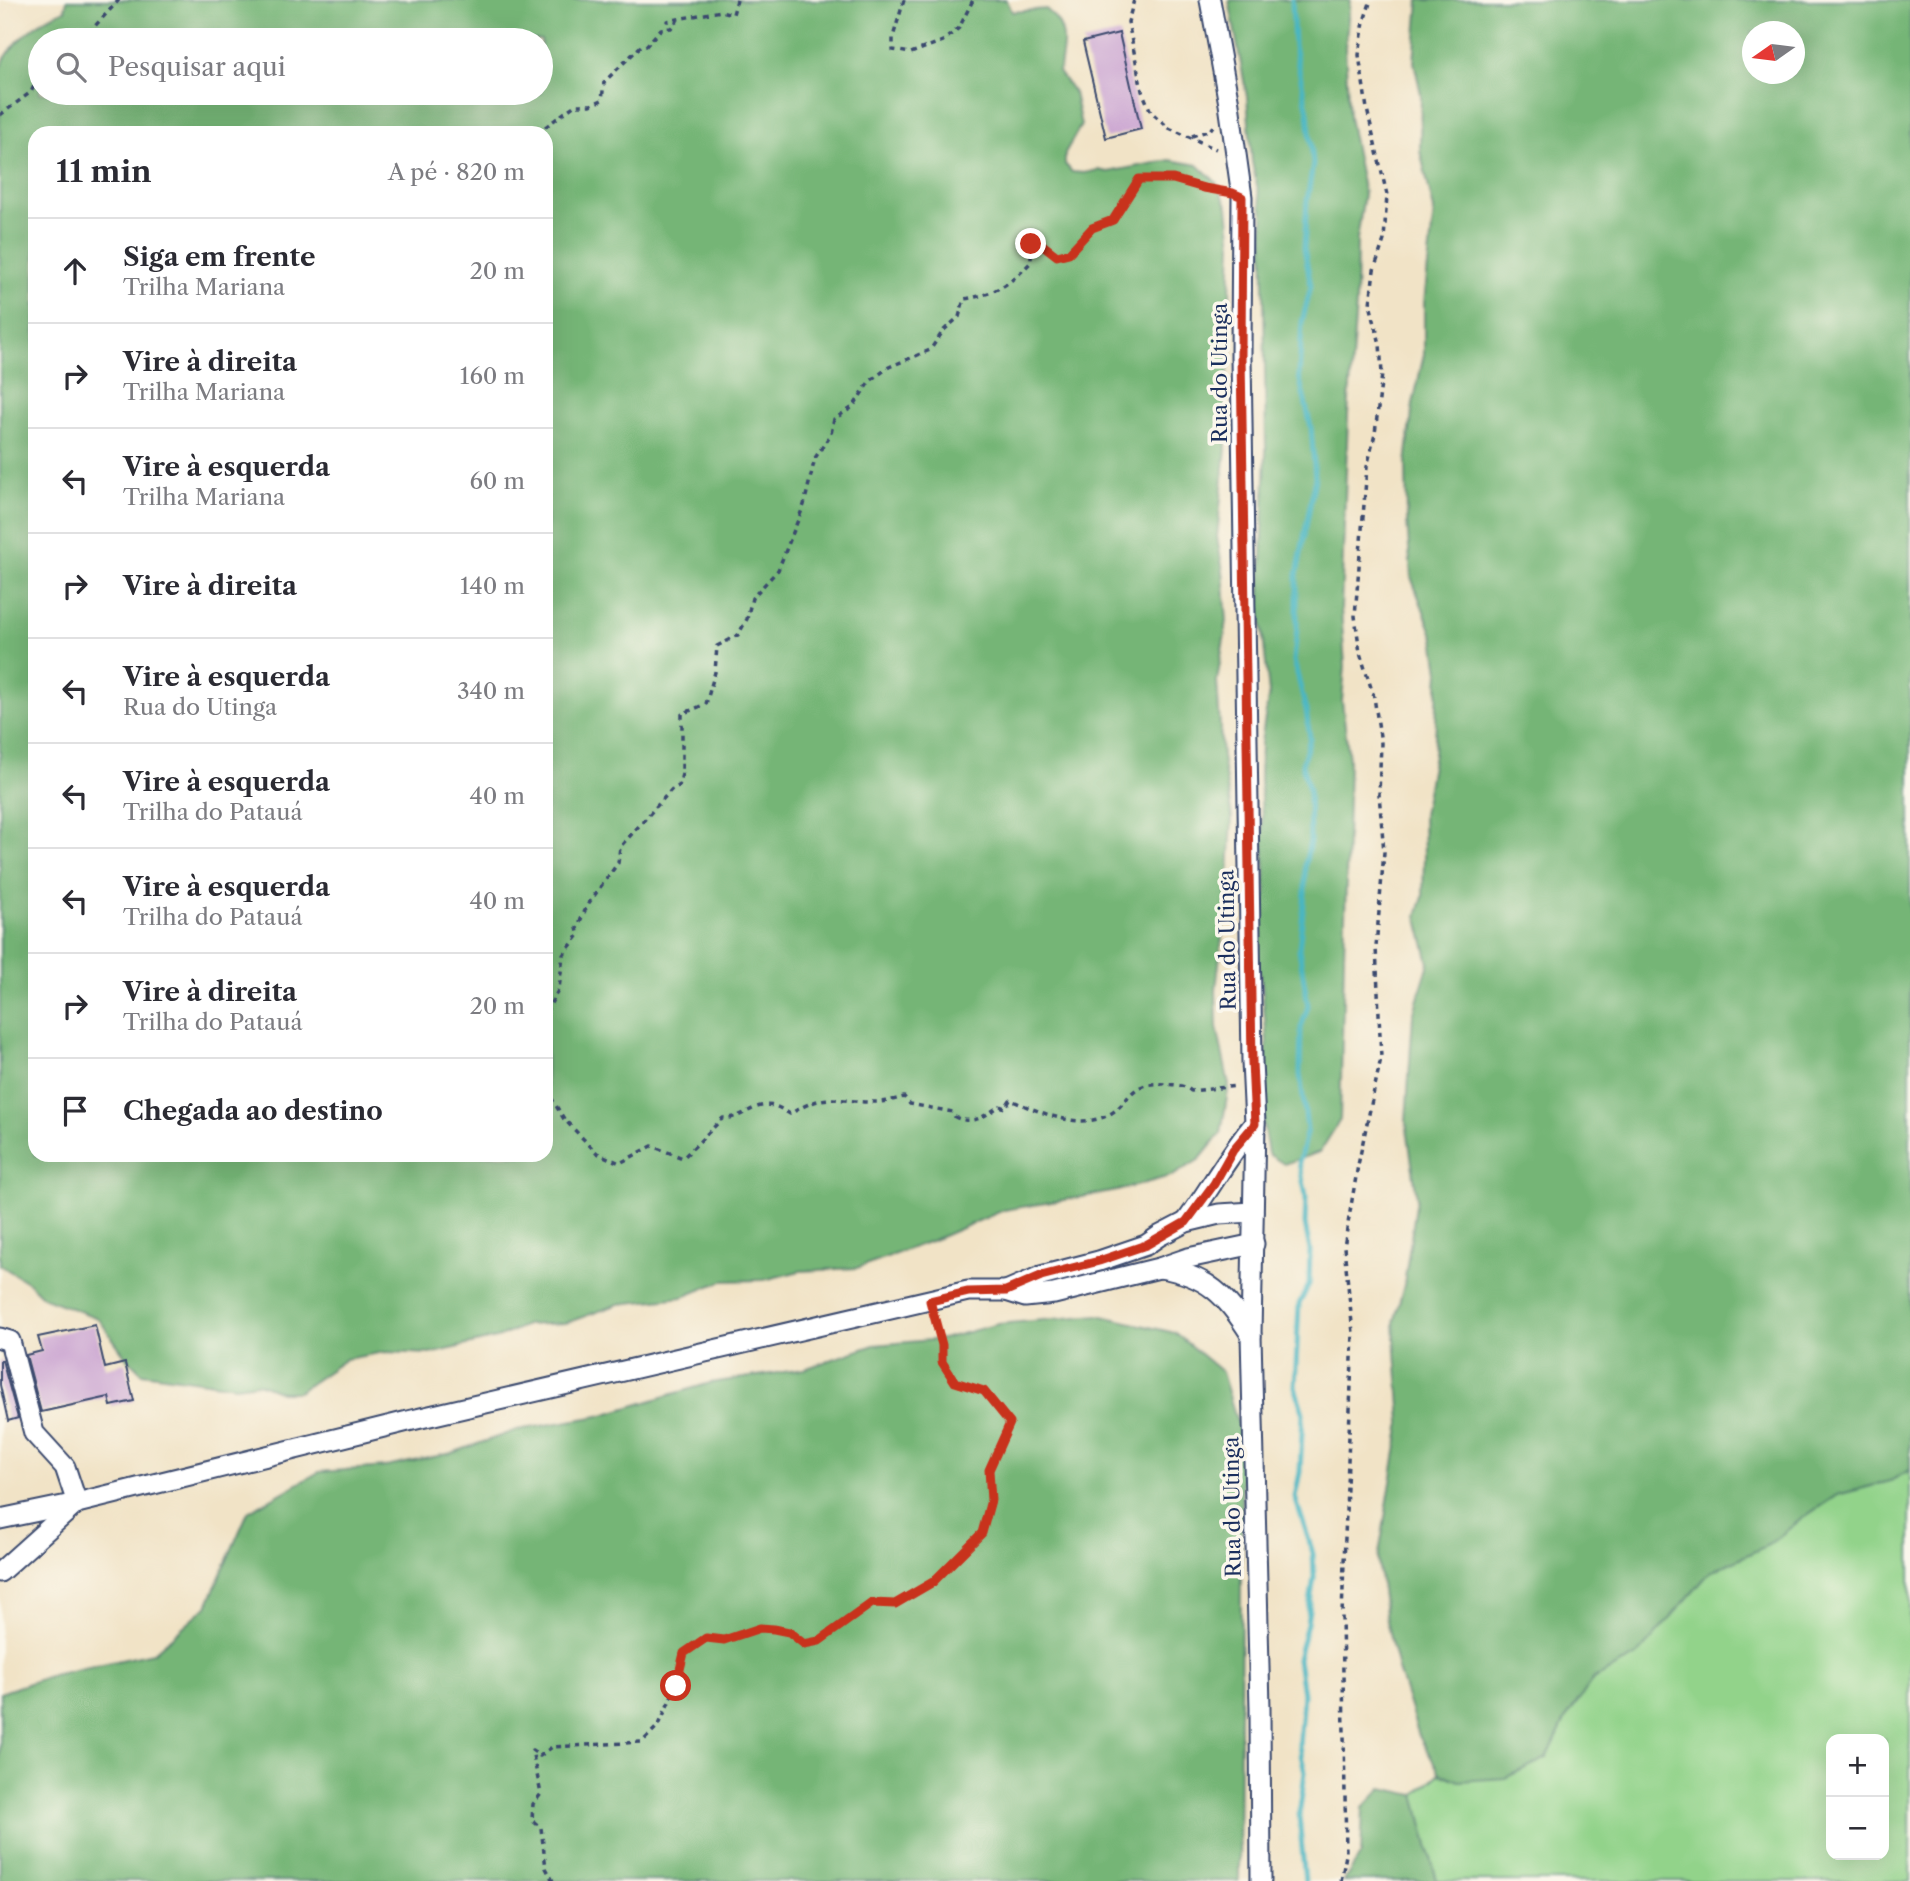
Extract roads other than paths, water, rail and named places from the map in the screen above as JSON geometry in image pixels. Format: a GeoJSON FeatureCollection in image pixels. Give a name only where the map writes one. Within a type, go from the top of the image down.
{"type":"FeatureCollection","features":[{"type":"Feature","properties":{"kind":"street","name":"Rua do Utinga"},"geometry":{"type":"LineString","coordinates":[[1210,0],[1242,197],[1241,357],[1252,1084],[1255,1124],[1251,1335],[1260,1708],[1261,1881]]}},
{"type":"Feature","properties":{"kind":"street"},"geometry":{"type":"LineString","coordinates":[[1186,1222],[1214,1184],[1233,1150],[1255,1124]]}},
{"type":"Feature","properties":{"kind":"street"},"geometry":{"type":"LineString","coordinates":[[1006,1291],[1041,1276],[1146,1245],[1186,1222],[1219,1214],[1253,1212]]}},
{"type":"Feature","properties":{"kind":"street"},"geometry":{"type":"LineString","coordinates":[[0,1519],[77,1503],[408,1421],[968,1292],[1006,1291],[1025,1297],[1054,1294],[1159,1268],[1188,1258],[1254,1244]]}},
{"type":"Feature","properties":{"kind":"street"},"geometry":{"type":"LineString","coordinates":[[1159,1268],[1181,1271],[1202,1280],[1235,1309],[1251,1335]]}},
{"type":"Feature","properties":{"kind":"street"},"geometry":{"type":"LineString","coordinates":[[0,1338],[10,1341],[34,1433],[65,1467],[77,1503]]}},
{"type":"Feature","properties":{"kind":"street"},"geometry":{"type":"LineString","coordinates":[[0,1572],[77,1503]]}},
{"type":"Feature","properties":{"kind":"waterway"},"geometry":{"type":"LineString","coordinates":[[1292,0],[1294,46],[1308,112],[1313,164],[1304,248],[1311,286],[1302,322],[1299,376],[1311,427],[1315,478],[1297,575],[1294,661],[1310,738],[1302,764],[1309,791],[1310,841],[1305,865],[1299,949],[1308,1006],[1301,1028],[1300,1074],[1307,1129],[1299,1163],[1306,1195],[1305,1224],[1310,1250],[1309,1285],[1299,1304],[1295,1387],[1303,1413],[1300,1472],[1295,1497],[1313,1553],[1314,1577],[1298,1659],[1303,1694],[1299,1746],[1305,1772],[1299,1816],[1305,1881]]}}]}
